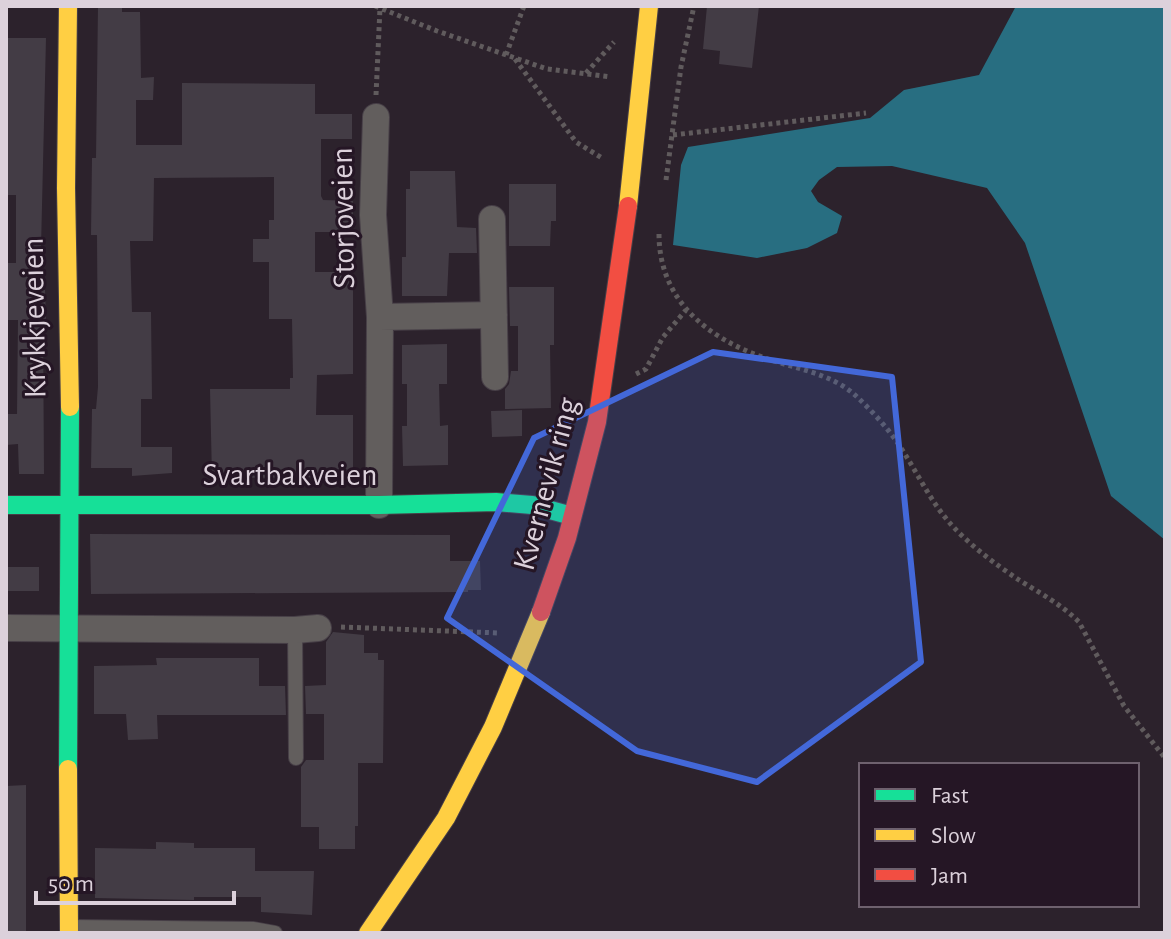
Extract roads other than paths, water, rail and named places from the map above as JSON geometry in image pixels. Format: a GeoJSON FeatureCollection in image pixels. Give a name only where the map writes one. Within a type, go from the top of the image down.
{"type":"FeatureCollection","features":[{"type":"Feature","properties":{"kind":"street","name":"Krykkjeveien"},"geometry":{"type":"LineString","coordinates":[[68,6],[69,930]]}},
{"type":"Feature","properties":{"kind":"street","name":"Kvernevik ring"},"geometry":{"type":"LineString","coordinates":[[368,933],[444,821],[491,730],[533,638],[555,578],[593,437],[606,363],[629,203],[649,6]]}},
{"type":"Feature","properties":{"kind":"street","name":"Storjoveien"},"geometry":{"type":"LineString","coordinates":[[376,117],[373,215],[380,317],[379,505]]}},
{"type":"Feature","properties":{"kind":"street"},"geometry":{"type":"LineString","coordinates":[[492,219],[495,377]]}},
{"type":"Feature","properties":{"kind":"street","name":"Storjoveien"},"geometry":{"type":"LineString","coordinates":[[380,317],[494,315]]}},
{"type":"Feature","properties":{"kind":"street","name":"Svartbakveien"},"geometry":{"type":"LineString","coordinates":[[6,505],[496,502],[532,505],[572,516]]}},
{"type":"Feature","properties":{"kind":"street"},"geometry":{"type":"LineString","coordinates":[[6,628],[306,629]]}},
{"type":"Feature","properties":{"kind":"lane"},"geometry":{"type":"LineString","coordinates":[[296,758],[306,629]]}},
{"type":"Feature","properties":{"kind":"lane"},"geometry":{"type":"LineString","coordinates":[[69,930],[253,929],[275,933]]}},
{"type":"Feature","properties":{"kind":"water"},"geometry":{"type":"Polygon","coordinates":[[[1016,6],[1165,6],[1165,540],[1111,496],[1025,243],[987,188],[892,166],[837,167],[819,180],[811,191],[818,202],[842,216],[837,233],[807,248],[757,258],[673,245],[681,165],[688,147],[870,118],[904,90],[979,75],[1016,6]]]}}]}
